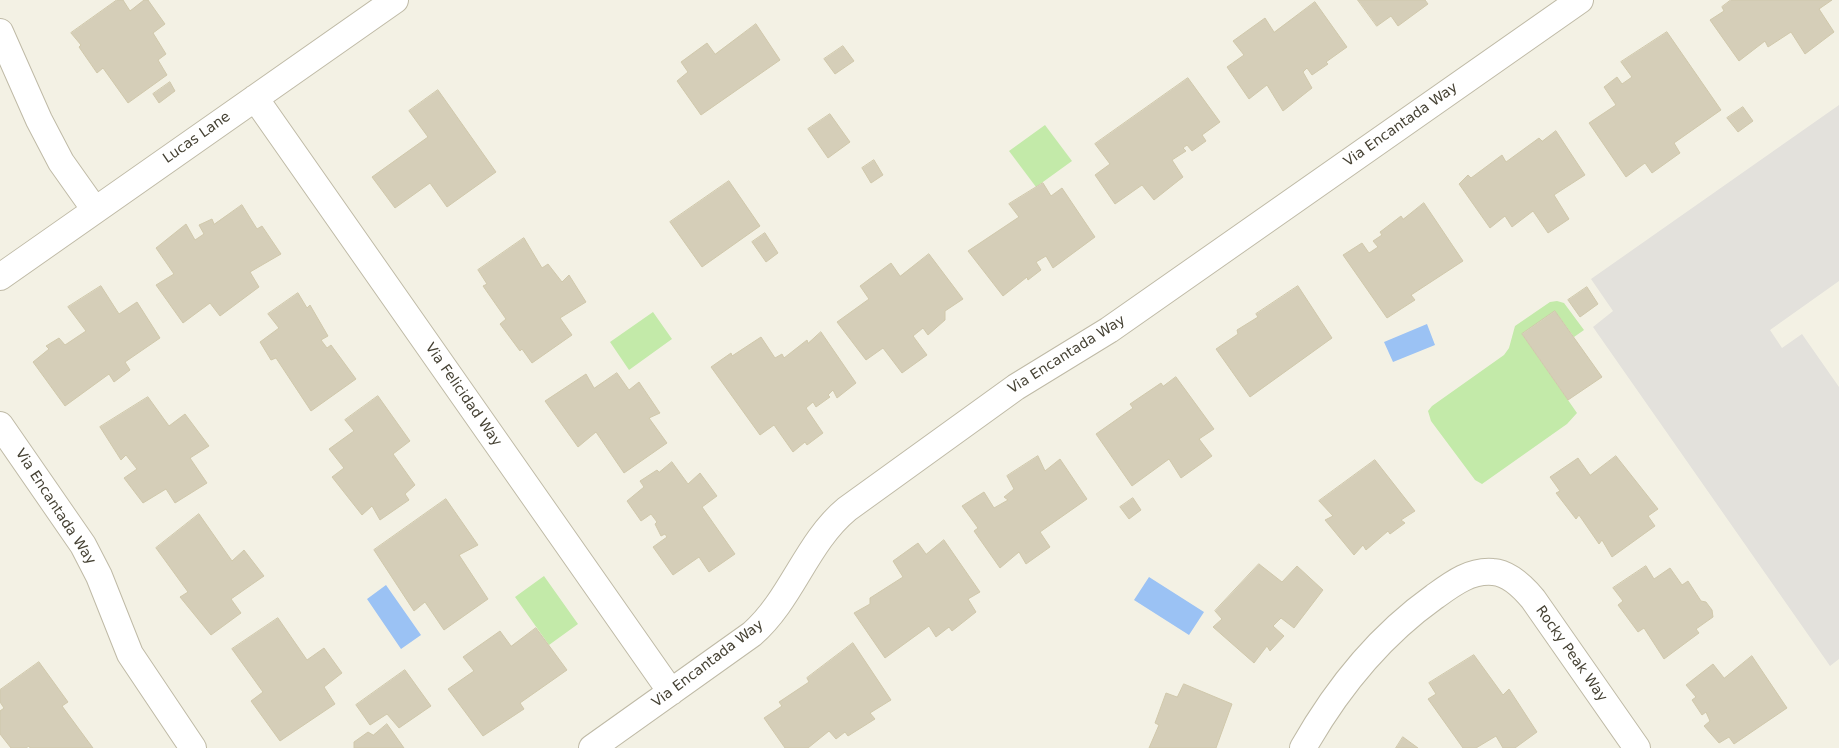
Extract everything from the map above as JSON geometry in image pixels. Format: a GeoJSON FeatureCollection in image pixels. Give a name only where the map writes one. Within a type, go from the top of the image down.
{"type":"FeatureCollection","features":[{"type":"Feature","properties":{"kind":"street","name":"Lucas Lane"},"geometry":{"type":"LineString","coordinates":[[0,277],[395,0]]}},
{"type":"Feature","properties":{"kind":"street","name":"Via Encantada Way"},"geometry":{"type":"LineString","coordinates":[[592,748],[752,634],[764,623],[824,533],[834,520],[847,509],[1016,387],[1109,330],[1580,0]]}},
{"type":"Feature","properties":{"kind":"street"},"geometry":{"type":"LineString","coordinates":[[0,32],[38,120],[62,162],[95,210]]}},
{"type":"Feature","properties":{"kind":"street","name":"Via Felicidad Way"},"geometry":{"type":"LineString","coordinates":[[255,98],[671,692]]}},
{"type":"Feature","properties":{"kind":"street","name":"Via Encantada Way"},"geometry":{"type":"LineString","coordinates":[[0,425],[83,545],[99,576],[130,654],[193,748]]}},
{"type":"Feature","properties":{"kind":"street","name":"Rocky Peak Way"},"geometry":{"type":"LineString","coordinates":[[1303,748],[1340,688],[1386,636],[1414,611],[1454,582],[1474,574],[1494,572],[1506,576],[1515,582],[1533,599],[1637,748]]}},
{"type":"Feature","properties":{"kind":"green space"},"geometry":{"type":"Polygon","coordinates":[[[1045,125],[1072,161],[1036,187],[1009,151],[1045,125]]]}},
{"type":"Feature","properties":{"kind":"green space"},"geometry":{"type":"Polygon","coordinates":[[[1550,302],[1564,303],[1584,330],[1574,337],[1555,311],[1522,334],[1577,413],[1567,424],[1482,484],[1475,480],[1431,421],[1428,411],[1432,406],[1504,355],[1509,348],[1515,326],[1550,302]]]}},
{"type":"Feature","properties":{"kind":"green space"},"geometry":{"type":"Polygon","coordinates":[[[653,312],[672,339],[629,370],[610,342],[653,312]]]}},
{"type":"Feature","properties":{"kind":"green space"},"geometry":{"type":"Polygon","coordinates":[[[544,576],[578,624],[549,645],[515,597],[544,576]]]}},
{"type":"Feature","properties":{"kind":"shaded area"},"geometry":{"type":"Polygon","coordinates":[[[1839,105],[1839,281],[1770,330],[1782,348],[1802,334],[1839,387],[1839,659],[1830,666],[1593,327],[1613,311],[1591,279],[1839,105]]]}},
{"type":"Feature","properties":{"kind":"water"},"geometry":{"type":"Polygon","coordinates":[[[1427,324],[1435,345],[1393,362],[1384,342],[1427,324]]]}},
{"type":"Feature","properties":{"kind":"water"},"geometry":{"type":"Polygon","coordinates":[[[1149,577],[1204,612],[1189,635],[1134,600],[1149,577]]]}},
{"type":"Feature","properties":{"kind":"water"},"geometry":{"type":"Polygon","coordinates":[[[386,585],[421,635],[401,649],[367,599],[386,585]]]}},
{"type":"Feature","properties":{"kind":"building"},"geometry":{"type":"Polygon","coordinates":[[[117,0],[123,0],[130,11],[144,0],[148,0],[165,24],[153,33],[166,54],[158,60],[167,75],[128,103],[103,68],[97,73],[79,47],[81,45],[71,33],[117,0]]]}},
{"type":"Feature","properties":{"kind":"building"},"geometry":{"type":"Polygon","coordinates":[[[1358,0],[1425,0],[1428,4],[1398,26],[1391,16],[1377,26],[1358,0]]]}},
{"type":"Feature","properties":{"kind":"building"},"geometry":{"type":"Polygon","coordinates":[[[1731,0],[1832,0],[1819,9],[1834,32],[1805,54],[1791,32],[1768,47],[1765,41],[1739,61],[1710,20],[1724,11],[1722,7],[1731,0]]]}},
{"type":"Feature","properties":{"kind":"building"},"geometry":{"type":"Polygon","coordinates":[[[1315,2],[1347,47],[1312,75],[1307,68],[1303,72],[1312,88],[1283,111],[1267,85],[1249,99],[1227,67],[1244,55],[1233,41],[1265,18],[1274,32],[1315,2]]]}},
{"type":"Feature","properties":{"kind":"building"},"geometry":{"type":"Polygon","coordinates":[[[756,24],[780,60],[701,115],[677,81],[688,72],[681,62],[707,43],[715,54],[756,24]]]}},
{"type":"Feature","properties":{"kind":"building"},"geometry":{"type":"Polygon","coordinates":[[[1667,32],[1721,110],[1674,143],[1680,153],[1652,173],[1645,163],[1626,177],[1589,123],[1616,105],[1604,87],[1617,77],[1622,84],[1632,77],[1621,62],[1667,32]]]}},
{"type":"Feature","properties":{"kind":"building"},"geometry":{"type":"Polygon","coordinates":[[[843,46],[854,61],[835,74],[824,59],[843,46]]]}},
{"type":"Feature","properties":{"kind":"building"},"geometry":{"type":"Polygon","coordinates":[[[1188,78],[1220,122],[1202,135],[1206,141],[1192,151],[1187,145],[1183,148],[1186,151],[1172,160],[1183,177],[1154,200],[1142,185],[1115,204],[1095,175],[1110,164],[1095,144],[1188,78]]]}},
{"type":"Feature","properties":{"kind":"building"},"geometry":{"type":"Polygon","coordinates":[[[170,82],[175,91],[159,103],[153,94],[170,82]]]}},
{"type":"Feature","properties":{"kind":"building"},"geometry":{"type":"Polygon","coordinates":[[[438,90],[496,172],[447,207],[430,183],[395,208],[372,177],[428,137],[409,111],[438,90]]]}},
{"type":"Feature","properties":{"kind":"building"},"geometry":{"type":"Polygon","coordinates":[[[1743,107],[1753,121],[1738,132],[1727,118],[1743,107]]]}},
{"type":"Feature","properties":{"kind":"building"},"geometry":{"type":"Polygon","coordinates":[[[830,114],[850,142],[828,158],[808,129],[830,114]]]}},
{"type":"Feature","properties":{"kind":"building"},"geometry":{"type":"Polygon","coordinates":[[[1556,131],[1585,175],[1554,195],[1569,219],[1548,233],[1533,211],[1512,227],[1505,216],[1490,228],[1459,184],[1468,175],[1471,178],[1502,155],[1506,162],[1539,138],[1542,141],[1556,131]]]}},
{"type":"Feature","properties":{"kind":"building"},"geometry":{"type":"Polygon","coordinates":[[[874,160],[883,175],[871,183],[862,168],[874,160]]]}},
{"type":"Feature","properties":{"kind":"building"},"geometry":{"type":"Polygon","coordinates":[[[729,181],[760,226],[702,267],[670,222],[729,181]]]}},
{"type":"Feature","properties":{"kind":"building"},"geometry":{"type":"Polygon","coordinates":[[[1043,183],[1051,196],[1062,188],[1095,237],[1053,268],[1046,256],[1036,262],[1041,270],[1028,280],[1027,277],[1003,296],[968,251],[1019,217],[1009,204],[1043,183]]]}},
{"type":"Feature","properties":{"kind":"building"},"geometry":{"type":"Polygon","coordinates":[[[1424,203],[1463,261],[1411,295],[1415,300],[1387,318],[1343,255],[1362,243],[1369,253],[1378,247],[1373,241],[1382,235],[1380,232],[1401,216],[1403,219],[1424,203]]]}},
{"type":"Feature","properties":{"kind":"building"},"geometry":{"type":"Polygon","coordinates":[[[242,205],[257,229],[262,226],[281,254],[250,272],[259,287],[220,316],[210,303],[183,323],[156,285],[174,274],[156,248],[186,224],[195,240],[204,234],[199,225],[212,219],[214,224],[242,205]]]}},
{"type":"Feature","properties":{"kind":"building"},"geometry":{"type":"Polygon","coordinates":[[[765,233],[778,253],[766,262],[752,242],[765,233]]]}},
{"type":"Feature","properties":{"kind":"building"},"geometry":{"type":"Polygon","coordinates":[[[524,238],[542,268],[548,264],[562,282],[569,275],[586,302],[560,318],[572,335],[532,363],[522,349],[520,351],[500,324],[506,319],[483,286],[487,284],[478,270],[524,238]]]}},
{"type":"Feature","properties":{"kind":"building"},"geometry":{"type":"Polygon","coordinates":[[[929,254],[963,299],[945,311],[945,320],[928,335],[923,328],[913,336],[927,355],[902,373],[883,348],[866,360],[837,322],[869,299],[860,286],[891,263],[900,276],[929,254]]]}},
{"type":"Feature","properties":{"kind":"building"},"geometry":{"type":"Polygon","coordinates":[[[101,286],[119,314],[137,302],[160,338],[125,362],[130,370],[114,382],[109,374],[65,406],[33,362],[49,349],[46,346],[59,338],[65,345],[86,331],[68,307],[101,286]]]}},
{"type":"Feature","properties":{"kind":"building"},"geometry":{"type":"Polygon","coordinates":[[[1298,286],[1332,338],[1250,397],[1216,349],[1238,334],[1237,330],[1258,317],[1256,314],[1298,286]]]}},
{"type":"Feature","properties":{"kind":"building"},"geometry":{"type":"Polygon","coordinates":[[[1587,287],[1598,304],[1580,317],[1568,300],[1587,287]]]}},
{"type":"Feature","properties":{"kind":"building"},"geometry":{"type":"Polygon","coordinates":[[[298,293],[307,308],[310,305],[328,336],[321,340],[327,348],[331,345],[356,379],[311,411],[276,358],[271,360],[260,342],[279,328],[268,314],[298,293]]]}},
{"type":"Feature","properties":{"kind":"building"},"geometry":{"type":"Polygon","coordinates":[[[1555,311],[1602,377],[1568,400],[1522,334],[1555,311]]]}},
{"type":"Feature","properties":{"kind":"building"},"geometry":{"type":"Polygon","coordinates":[[[821,332],[856,383],[837,398],[833,390],[828,395],[830,397],[816,407],[813,402],[806,408],[823,433],[807,445],[805,442],[793,452],[774,425],[760,435],[711,367],[731,353],[732,356],[761,337],[775,358],[782,354],[784,358],[807,340],[808,343],[821,332]]]}},
{"type":"Feature","properties":{"kind":"building"},"geometry":{"type":"Polygon","coordinates":[[[617,373],[629,390],[639,382],[660,413],[649,418],[667,443],[624,473],[596,432],[578,447],[545,401],[586,374],[594,388],[617,373]]]}},
{"type":"Feature","properties":{"kind":"building"},"geometry":{"type":"Polygon","coordinates":[[[1176,377],[1214,429],[1199,439],[1212,456],[1181,478],[1169,459],[1132,486],[1096,434],[1133,408],[1130,404],[1161,383],[1163,386],[1176,377]]]}},
{"type":"Feature","properties":{"kind":"building"},"geometry":{"type":"Polygon","coordinates":[[[378,396],[410,441],[393,454],[415,485],[405,494],[409,500],[380,520],[372,506],[362,515],[332,477],[344,468],[329,449],[354,431],[345,420],[378,396]]]}},
{"type":"Feature","properties":{"kind":"building"},"geometry":{"type":"Polygon","coordinates":[[[148,397],[169,426],[185,414],[209,446],[190,458],[207,483],[175,503],[166,489],[143,503],[124,478],[137,469],[126,455],[121,460],[100,427],[148,397]]]}},
{"type":"Feature","properties":{"kind":"building"},"geometry":{"type":"Polygon","coordinates":[[[1038,456],[1045,471],[1060,459],[1087,499],[1040,532],[1050,547],[1026,564],[1019,552],[1000,568],[974,531],[978,528],[962,506],[984,492],[994,508],[1008,500],[1004,497],[1014,489],[1007,476],[1038,456]]]}},
{"type":"Feature","properties":{"kind":"building"},"geometry":{"type":"Polygon","coordinates":[[[1616,456],[1658,509],[1648,516],[1655,526],[1612,557],[1602,540],[1599,544],[1579,515],[1576,519],[1556,493],[1560,491],[1550,477],[1578,458],[1590,475],[1616,456]]]}},
{"type":"Feature","properties":{"kind":"building"},"geometry":{"type":"Polygon","coordinates":[[[1375,460],[1415,511],[1401,520],[1405,523],[1390,534],[1388,531],[1366,550],[1363,545],[1354,555],[1325,520],[1333,516],[1319,501],[1375,460]]]}},
{"type":"Feature","properties":{"kind":"building"},"geometry":{"type":"Polygon","coordinates":[[[672,462],[688,484],[700,473],[717,496],[702,507],[735,554],[709,572],[699,557],[673,575],[653,547],[667,537],[665,534],[661,536],[655,524],[657,522],[651,514],[641,521],[627,501],[644,487],[640,481],[657,470],[659,472],[672,462]]]}},
{"type":"Feature","properties":{"kind":"building"},"geometry":{"type":"Polygon","coordinates":[[[1133,498],[1141,510],[1129,519],[1120,507],[1133,498]]]}},
{"type":"Feature","properties":{"kind":"building"},"geometry":{"type":"Polygon","coordinates":[[[446,499],[478,545],[459,555],[488,599],[444,630],[425,602],[414,611],[374,550],[446,499]]]}},
{"type":"Feature","properties":{"kind":"building"},"geometry":{"type":"Polygon","coordinates":[[[199,514],[232,561],[244,550],[264,576],[231,599],[241,613],[211,635],[180,597],[188,592],[156,548],[199,514]]]}},
{"type":"Feature","properties":{"kind":"building"},"geometry":{"type":"Polygon","coordinates":[[[944,540],[980,592],[968,599],[976,612],[952,631],[949,627],[936,637],[929,626],[885,658],[854,613],[870,604],[870,598],[903,577],[893,561],[918,543],[926,554],[944,540]]]}},
{"type":"Feature","properties":{"kind":"building"},"geometry":{"type":"Polygon","coordinates":[[[1259,564],[1282,582],[1297,566],[1323,590],[1294,628],[1281,618],[1273,626],[1284,636],[1270,651],[1267,646],[1254,663],[1213,627],[1222,619],[1215,611],[1259,564]]]}},
{"type":"Feature","properties":{"kind":"building"},"geometry":{"type":"Polygon","coordinates":[[[1646,566],[1654,579],[1670,568],[1682,585],[1688,581],[1701,601],[1706,602],[1712,610],[1713,617],[1696,629],[1699,633],[1664,659],[1644,628],[1638,632],[1618,605],[1623,601],[1613,588],[1646,566]]]}},
{"type":"Feature","properties":{"kind":"building"},"geometry":{"type":"Polygon","coordinates":[[[278,618],[307,660],[324,648],[342,673],[324,687],[335,704],[280,741],[251,701],[263,692],[232,649],[278,618]]]}},
{"type":"Feature","properties":{"kind":"building"},"geometry":{"type":"Polygon","coordinates":[[[536,628],[567,670],[520,703],[524,709],[483,736],[448,689],[474,671],[463,657],[500,631],[511,646],[536,628]]]}},
{"type":"Feature","properties":{"kind":"building"},"geometry":{"type":"Polygon","coordinates":[[[853,643],[891,700],[870,713],[875,719],[848,736],[845,732],[836,739],[829,731],[808,748],[785,748],[764,718],[782,706],[779,702],[809,682],[807,678],[853,643]]]}},
{"type":"Feature","properties":{"kind":"building"},"geometry":{"type":"Polygon","coordinates":[[[1474,655],[1503,695],[1509,689],[1537,732],[1515,748],[1503,748],[1496,736],[1476,748],[1463,748],[1428,699],[1436,694],[1429,683],[1474,655]]]}},
{"type":"Feature","properties":{"kind":"building"},"geometry":{"type":"Polygon","coordinates":[[[1752,656],[1787,708],[1734,744],[1729,737],[1719,743],[1704,726],[1710,721],[1706,712],[1702,715],[1692,700],[1696,697],[1686,685],[1713,664],[1724,678],[1752,656]]]}},
{"type":"Feature","properties":{"kind":"building"},"geometry":{"type":"Polygon","coordinates":[[[39,662],[68,702],[62,706],[93,748],[30,748],[29,746],[26,748],[11,748],[0,734],[0,711],[4,708],[0,702],[0,690],[39,662]]]}},
{"type":"Feature","properties":{"kind":"building"},"geometry":{"type":"Polygon","coordinates":[[[405,670],[431,706],[399,728],[387,714],[370,725],[356,705],[405,670]]]}},
{"type":"Feature","properties":{"kind":"building"},"geometry":{"type":"Polygon","coordinates":[[[1184,684],[1232,704],[1216,748],[1149,748],[1159,725],[1155,723],[1166,693],[1177,697],[1184,684]]]}},
{"type":"Feature","properties":{"kind":"building"},"geometry":{"type":"Polygon","coordinates":[[[387,724],[404,748],[354,748],[354,742],[368,732],[373,735],[387,724]]]}},
{"type":"Feature","properties":{"kind":"building"},"geometry":{"type":"Polygon","coordinates":[[[1403,737],[1418,748],[1396,748],[1403,737]]]}}]}
